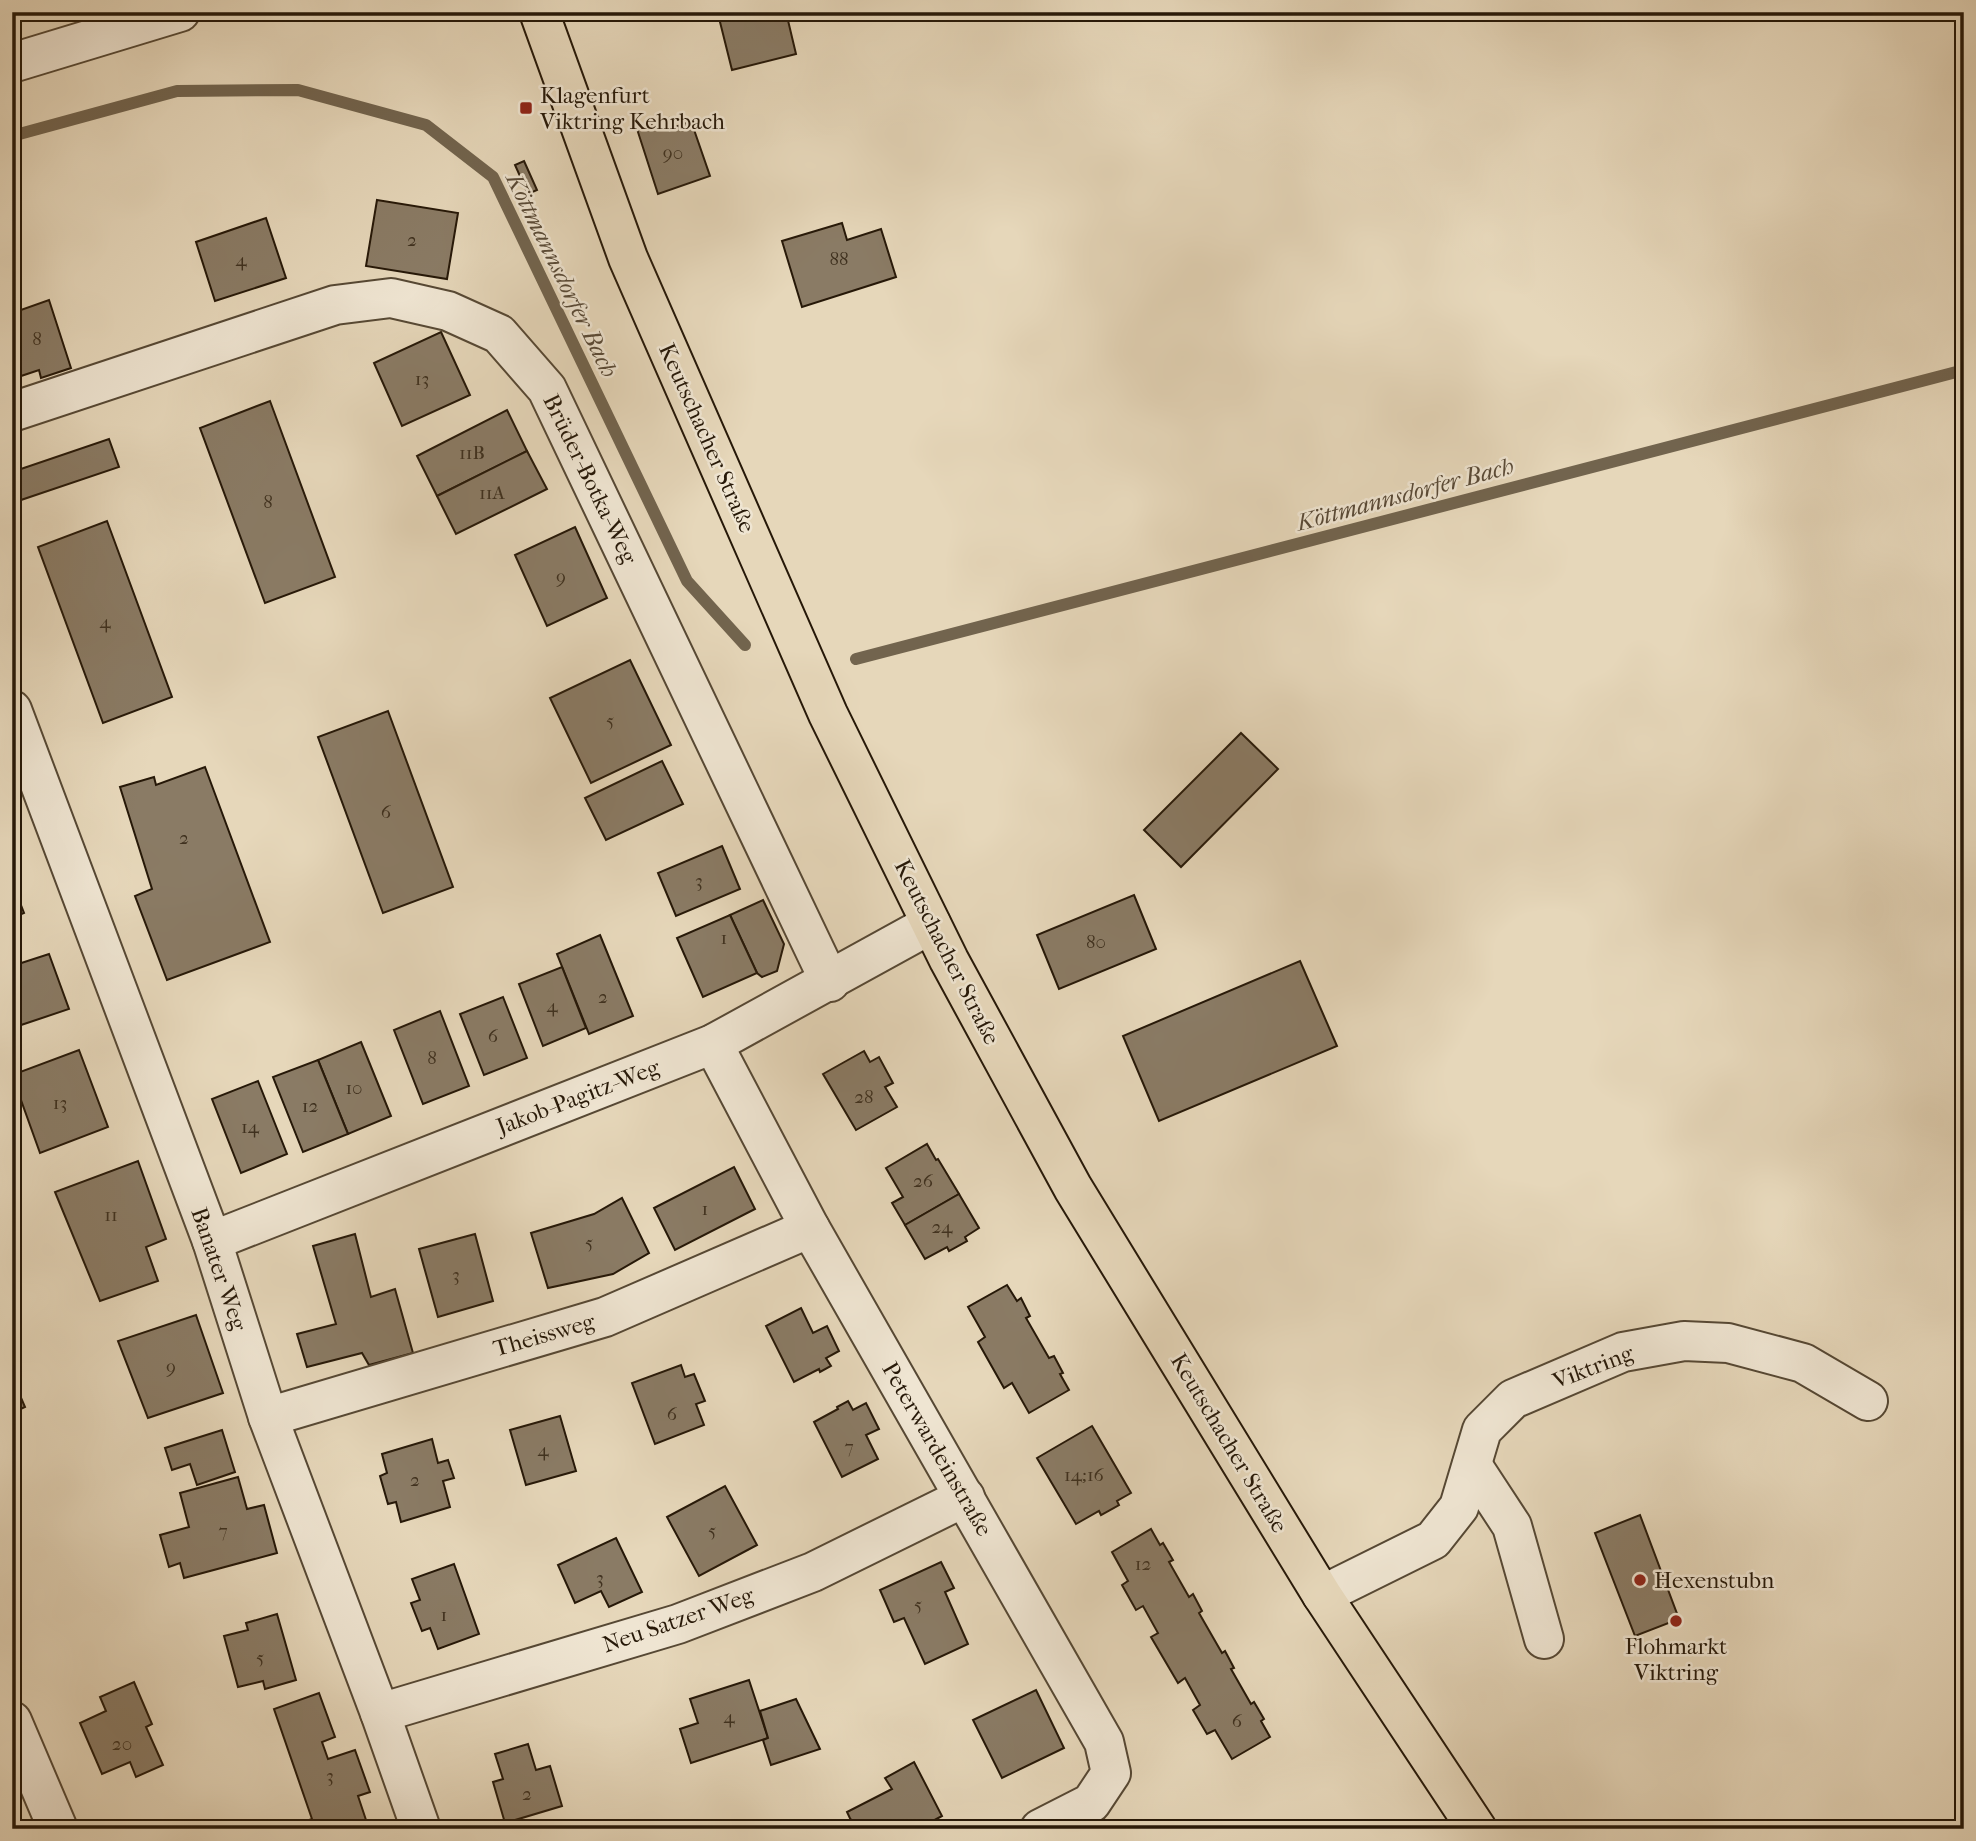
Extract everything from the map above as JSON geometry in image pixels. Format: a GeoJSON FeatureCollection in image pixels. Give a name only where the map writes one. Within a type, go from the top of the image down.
{"type":"FeatureCollection","features":[{"type":"Feature","properties":{"kind":"main road","name":"Keutschacher Straße"},"geometry":{"type":"LineString","coordinates":[[539,12],[628,258],[828,714],[931,924],[1073,1188],[1322,1595],[1477,1829]]}},
{"type":"Feature","properties":{"kind":"street"},"geometry":{"type":"LineString","coordinates":[[12,63],[180,12]]}},
{"type":"Feature","properties":{"kind":"street","name":"Brüder-Botka-Weg"},"geometry":{"type":"LineString","coordinates":[[12,412],[335,304],[391,298],[448,311],[499,334],[547,389],[830,982]]}},
{"type":"Feature","properties":{"kind":"street","name":"Banater Weg"},"geometry":{"type":"LineString","coordinates":[[12,710],[212,1241],[268,1416],[421,1829]]}},
{"type":"Feature","properties":{"kind":"street","name":"Jakob-Pagitz-Weg"},"geometry":{"type":"LineString","coordinates":[[212,1241],[713,1044],[830,982],[931,924]]}},
{"type":"Feature","properties":{"kind":"street","name":"Peterwardeinstraße"},"geometry":{"type":"LineString","coordinates":[[713,1044],[810,1228],[1104,1742],[1111,1773],[1091,1803],[1040,1829]]}},
{"type":"Feature","properties":{"kind":"street","name":"Theissweg"},"geometry":{"type":"LineString","coordinates":[[268,1416],[605,1317],[810,1228]]}},
{"type":"Feature","properties":{"kind":"street","name":"Viktring"},"geometry":{"type":"LineString","coordinates":[[1322,1595],[1433,1540],[1459,1507],[1482,1430],[1513,1399],[1623,1352],[1684,1341],[1728,1343],[1803,1363],[1868,1401]]}},
{"type":"Feature","properties":{"kind":"street"},"geometry":{"type":"LineString","coordinates":[[1472,1465],[1512,1526],[1544,1639]]}},
{"type":"Feature","properties":{"kind":"street","name":"Neu Satzer Weg"},"geometry":{"type":"LineString","coordinates":[[380,1713],[678,1624],[813,1572],[965,1497]]}},
{"type":"Feature","properties":{"kind":"street"},"geometry":{"type":"LineString","coordinates":[[12,1721],[58,1829]]}},
{"type":"Feature","properties":{"kind":"building"},"geometry":{"type":"Polygon","coordinates":[[[740,12],[786,12],[796,54],[732,70],[719,18],[740,12]]]}},
{"type":"Feature","properties":{"kind":"building"},"geometry":{"type":"Polygon","coordinates":[[[669,118],[673,128],[691,121],[710,176],[658,194],[637,129],[669,118]]]}},
{"type":"Feature","properties":{"kind":"building"},"geometry":{"type":"Polygon","coordinates":[[[524,161],[537,190],[528,194],[515,165],[524,161]]]}},
{"type":"Feature","properties":{"kind":"building"},"geometry":{"type":"Polygon","coordinates":[[[377,200],[458,213],[447,279],[366,266],[377,200]]]}},
{"type":"Feature","properties":{"kind":"building"},"geometry":{"type":"Polygon","coordinates":[[[266,218],[286,278],[215,301],[196,242],[266,218]]]}},
{"type":"Feature","properties":{"kind":"building"},"geometry":{"type":"Polygon","coordinates":[[[842,223],[847,240],[881,229],[896,277],[802,307],[782,241],[842,223]]]}},
{"type":"Feature","properties":{"kind":"building"},"geometry":{"type":"Polygon","coordinates":[[[12,285],[21,310],[49,300],[71,368],[41,378],[39,370],[12,379],[12,285]]]}},
{"type":"Feature","properties":{"kind":"building"},"geometry":{"type":"Polygon","coordinates":[[[441,332],[470,395],[402,426],[374,363],[441,332]]]}},
{"type":"Feature","properties":{"kind":"building"},"geometry":{"type":"Polygon","coordinates":[[[270,401],[335,577],[265,603],[200,428],[270,401]]]}},
{"type":"Feature","properties":{"kind":"building"},"geometry":{"type":"Polygon","coordinates":[[[507,410],[527,451],[437,496],[417,456],[507,410]]]}},
{"type":"Feature","properties":{"kind":"building"},"geometry":{"type":"Polygon","coordinates":[[[109,439],[119,467],[12,503],[12,472],[109,439]]]}},
{"type":"Feature","properties":{"kind":"building"},"geometry":{"type":"Polygon","coordinates":[[[527,451],[547,489],[456,534],[437,496],[527,451]]]}},
{"type":"Feature","properties":{"kind":"building"},"geometry":{"type":"Polygon","coordinates":[[[107,521],[172,697],[103,723],[38,547],[107,521]]]}},
{"type":"Feature","properties":{"kind":"building"},"geometry":{"type":"Polygon","coordinates":[[[575,527],[607,598],[547,626],[515,555],[575,527]]]}},
{"type":"Feature","properties":{"kind":"building"},"geometry":{"type":"Polygon","coordinates":[[[630,660],[671,745],[591,783],[550,698],[630,660]]]}},
{"type":"Feature","properties":{"kind":"building"},"geometry":{"type":"Polygon","coordinates":[[[388,711],[453,887],[383,913],[318,737],[388,711]]]}},
{"type":"Feature","properties":{"kind":"building"},"geometry":{"type":"Polygon","coordinates":[[[1241,733],[1278,769],[1181,867],[1144,830],[1241,733]]]}},
{"type":"Feature","properties":{"kind":"building"},"geometry":{"type":"Polygon","coordinates":[[[662,761],[683,804],[606,840],[585,798],[662,761]]]}},
{"type":"Feature","properties":{"kind":"building"},"geometry":{"type":"Polygon","coordinates":[[[205,767],[270,942],[167,980],[135,896],[152,889],[120,787],[154,777],[156,785],[205,767]]]}},
{"type":"Feature","properties":{"kind":"building"},"geometry":{"type":"Polygon","coordinates":[[[722,846],[740,889],[676,916],[658,873],[722,846]]]}},
{"type":"Feature","properties":{"kind":"building"},"geometry":{"type":"Polygon","coordinates":[[[12,882],[24,913],[12,918],[12,882]]]}},
{"type":"Feature","properties":{"kind":"building"},"geometry":{"type":"Polygon","coordinates":[[[1134,895],[1156,949],[1059,989],[1037,935],[1134,895]]]}},
{"type":"Feature","properties":{"kind":"building"},"geometry":{"type":"Polygon","coordinates":[[[763,900],[784,944],[777,971],[762,977],[757,973],[730,915],[763,900]]]}},
{"type":"Feature","properties":{"kind":"building"},"geometry":{"type":"Polygon","coordinates":[[[730,915],[757,973],[703,997],[677,938],[730,915]]]}},
{"type":"Feature","properties":{"kind":"building"},"geometry":{"type":"Polygon","coordinates":[[[600,935],[633,1016],[589,1034],[557,954],[600,935]]]}},
{"type":"Feature","properties":{"kind":"building"},"geometry":{"type":"Polygon","coordinates":[[[49,954],[69,1009],[12,1028],[12,966],[49,954]]]}},
{"type":"Feature","properties":{"kind":"building"},"geometry":{"type":"Polygon","coordinates":[[[1300,961],[1337,1046],[1159,1121],[1123,1036],[1300,961]]]}},
{"type":"Feature","properties":{"kind":"building"},"geometry":{"type":"Polygon","coordinates":[[[562,967],[586,1028],[543,1046],[519,984],[562,967]]]}},
{"type":"Feature","properties":{"kind":"building"},"geometry":{"type":"Polygon","coordinates":[[[503,997],[527,1058],[484,1075],[460,1014],[503,997]]]}},
{"type":"Feature","properties":{"kind":"building"},"geometry":{"type":"Polygon","coordinates":[[[440,1011],[469,1086],[423,1104],[394,1030],[440,1011]]]}},
{"type":"Feature","properties":{"kind":"building"},"geometry":{"type":"Polygon","coordinates":[[[361,1042],[391,1116],[348,1134],[318,1060],[361,1042]]]}},
{"type":"Feature","properties":{"kind":"building"},"geometry":{"type":"Polygon","coordinates":[[[79,1050],[108,1127],[40,1153],[12,1075],[79,1050]]]}},
{"type":"Feature","properties":{"kind":"building"},"geometry":{"type":"Polygon","coordinates":[[[864,1051],[870,1062],[879,1057],[893,1083],[885,1087],[897,1107],[856,1130],[823,1074],[864,1051]]]}},
{"type":"Feature","properties":{"kind":"building"},"geometry":{"type":"Polygon","coordinates":[[[318,1060],[348,1134],[303,1152],[273,1077],[318,1060]]]}},
{"type":"Feature","properties":{"kind":"building"},"geometry":{"type":"Polygon","coordinates":[[[258,1081],[287,1154],[241,1173],[212,1099],[258,1081]]]}},
{"type":"Feature","properties":{"kind":"building"},"geometry":{"type":"Polygon","coordinates":[[[927,1144],[959,1194],[905,1225],[892,1203],[903,1197],[886,1168],[927,1144]]]}},
{"type":"Feature","properties":{"kind":"building"},"geometry":{"type":"Polygon","coordinates":[[[138,1161],[166,1239],[146,1247],[158,1281],[100,1301],[55,1192],[138,1161]]]}},
{"type":"Feature","properties":{"kind":"building"},"geometry":{"type":"Polygon","coordinates":[[[734,1167],[755,1209],[675,1250],[654,1208],[734,1167]]]}},
{"type":"Feature","properties":{"kind":"building"},"geometry":{"type":"Polygon","coordinates":[[[959,1194],[979,1228],[965,1237],[967,1241],[949,1251],[947,1247],[925,1259],[905,1225],[959,1194]]]}},
{"type":"Feature","properties":{"kind":"building"},"geometry":{"type":"Polygon","coordinates":[[[622,1198],[649,1253],[613,1274],[548,1288],[531,1233],[594,1214],[622,1198]]]}},
{"type":"Feature","properties":{"kind":"building"},"geometry":{"type":"Polygon","coordinates":[[[355,1234],[371,1297],[395,1289],[413,1353],[369,1365],[362,1353],[307,1367],[297,1334],[336,1324],[313,1246],[355,1234]]]}},
{"type":"Feature","properties":{"kind":"building"},"geometry":{"type":"Polygon","coordinates":[[[475,1234],[493,1301],[438,1317],[419,1249],[475,1234]]]}},
{"type":"Feature","properties":{"kind":"building"},"geometry":{"type":"Polygon","coordinates":[[[1007,1285],[1017,1301],[1021,1298],[1030,1316],[1026,1318],[1049,1358],[1054,1356],[1069,1390],[1029,1413],[1012,1383],[1004,1388],[978,1342],[985,1337],[968,1307],[1007,1285]]]}},
{"type":"Feature","properties":{"kind":"building"},"geometry":{"type":"Polygon","coordinates":[[[801,1308],[813,1333],[827,1326],[839,1351],[826,1358],[831,1366],[794,1382],[766,1326],[801,1308]]]}},
{"type":"Feature","properties":{"kind":"building"},"geometry":{"type":"Polygon","coordinates":[[[196,1315],[223,1393],[148,1418],[118,1341],[196,1315]]]}},
{"type":"Feature","properties":{"kind":"building"},"geometry":{"type":"Polygon","coordinates":[[[681,1365],[685,1377],[694,1374],[705,1401],[696,1404],[704,1425],[655,1444],[632,1383],[681,1365]]]}},
{"type":"Feature","properties":{"kind":"building"},"geometry":{"type":"Polygon","coordinates":[[[12,1377],[25,1407],[12,1413],[12,1377]]]}},
{"type":"Feature","properties":{"kind":"building"},"geometry":{"type":"Polygon","coordinates":[[[848,1401],[853,1410],[866,1403],[879,1429],[866,1435],[878,1459],[842,1477],[814,1422],[848,1401]]]}},
{"type":"Feature","properties":{"kind":"building"},"geometry":{"type":"Polygon","coordinates":[[[560,1416],[576,1471],[526,1485],[510,1430],[560,1416]]]}},
{"type":"Feature","properties":{"kind":"building"},"geometry":{"type":"Polygon","coordinates":[[[1092,1426],[1131,1493],[1117,1501],[1119,1505],[1101,1515],[1099,1511],[1076,1524],[1037,1458],[1092,1426]]]}},
{"type":"Feature","properties":{"kind":"building"},"geometry":{"type":"Polygon","coordinates":[[[222,1430],[235,1472],[197,1485],[190,1464],[172,1470],[165,1448],[222,1430]]]}},
{"type":"Feature","properties":{"kind":"building"},"geometry":{"type":"Polygon","coordinates":[[[432,1439],[438,1463],[448,1460],[454,1478],[443,1481],[450,1507],[401,1522],[396,1502],[388,1504],[380,1476],[387,1473],[382,1454],[432,1439]]]}},
{"type":"Feature","properties":{"kind":"building"},"geometry":{"type":"Polygon","coordinates":[[[238,1477],[247,1509],[264,1505],[277,1553],[184,1578],[180,1563],[169,1567],[160,1535],[189,1527],[180,1493],[238,1477]]]}},
{"type":"Feature","properties":{"kind":"building"},"geometry":{"type":"Polygon","coordinates":[[[725,1486],[757,1545],[699,1576],[667,1517],[725,1486]]]}},
{"type":"Feature","properties":{"kind":"building"},"geometry":{"type":"Polygon","coordinates":[[[1640,1515],[1679,1619],[1635,1636],[1595,1533],[1640,1515]]]}},
{"type":"Feature","properties":{"kind":"building"},"geometry":{"type":"Polygon","coordinates":[[[1151,1529],[1173,1560],[1169,1562],[1189,1597],[1193,1594],[1202,1611],[1199,1613],[1222,1653],[1225,1651],[1234,1668],[1231,1669],[1251,1704],[1254,1702],[1264,1719],[1261,1721],[1270,1737],[1232,1759],[1215,1730],[1207,1734],[1193,1710],[1200,1705],[1185,1678],[1178,1683],[1151,1637],[1158,1633],[1143,1606],[1136,1610],[1122,1585],[1128,1581],[1112,1552],[1151,1529]]]}},
{"type":"Feature","properties":{"kind":"building"},"geometry":{"type":"Polygon","coordinates":[[[616,1538],[642,1592],[609,1607],[601,1591],[575,1603],[558,1565],[616,1538]]]}},
{"type":"Feature","properties":{"kind":"building"},"geometry":{"type":"Polygon","coordinates":[[[941,1562],[954,1588],[945,1592],[968,1644],[925,1664],[904,1618],[894,1622],[880,1590],[941,1562]]]}},
{"type":"Feature","properties":{"kind":"building"},"geometry":{"type":"Polygon","coordinates":[[[454,1564],[479,1634],[438,1649],[430,1628],[422,1631],[411,1603],[420,1600],[412,1579],[454,1564]]]}},
{"type":"Feature","properties":{"kind":"building"},"geometry":{"type":"Polygon","coordinates":[[[277,1614],[296,1680],[265,1689],[263,1681],[238,1687],[224,1636],[248,1630],[246,1623],[277,1614]]]}},
{"type":"Feature","properties":{"kind":"building"},"geometry":{"type":"Polygon","coordinates":[[[749,1680],[768,1738],[691,1763],[680,1729],[698,1723],[690,1699],[749,1680]]]}},
{"type":"Feature","properties":{"kind":"building"},"geometry":{"type":"Polygon","coordinates":[[[134,1682],[152,1724],[146,1727],[163,1765],[136,1777],[130,1762],[102,1774],[80,1723],[106,1711],[100,1697],[134,1682]]]}},
{"type":"Feature","properties":{"kind":"building"},"geometry":{"type":"Polygon","coordinates":[[[1036,1690],[1064,1748],[1002,1778],[973,1720],[1036,1690]]]}},
{"type":"Feature","properties":{"kind":"building"},"geometry":{"type":"Polygon","coordinates":[[[319,1693],[335,1737],[322,1742],[328,1759],[355,1750],[370,1792],[358,1796],[369,1829],[306,1829],[303,1822],[312,1819],[274,1709],[319,1693]]]}},
{"type":"Feature","properties":{"kind":"building"},"geometry":{"type":"Polygon","coordinates":[[[796,1699],[820,1749],[771,1765],[763,1740],[768,1738],[760,1711],[796,1699]]]}},
{"type":"Feature","properties":{"kind":"building"},"geometry":{"type":"Polygon","coordinates":[[[528,1744],[536,1770],[550,1766],[562,1806],[505,1823],[493,1782],[503,1779],[495,1754],[528,1744]]]}},
{"type":"Feature","properties":{"kind":"building"},"geometry":{"type":"Polygon","coordinates":[[[914,1762],[942,1816],[918,1829],[855,1829],[847,1812],[892,1789],[885,1778],[914,1762]]]}},
{"type":"Feature","properties":{"kind":"building"},"geometry":{"type":"Polygon","coordinates":[[[851,1820],[855,1829],[834,1829],[851,1820]]]}},
{"type":"Feature","properties":{"kind":"waterway","name":"Köttmannsdorfer Bach"},"geometry":{"type":"LineString","coordinates":[[12,136],[177,91],[298,90],[426,125],[493,177],[687,581],[745,645]]}},
{"type":"Feature","properties":{"kind":"waterway","name":"Köttmannsdorfer Bach"},"geometry":{"type":"LineString","coordinates":[[856,659],[1964,370]]}},
{"type":"Feature","properties":{"kind":"place","name":"Klagenfurt Viktring Kehrbach"},"geometry":{"type":"Point","coordinates":[526,108]}},
{"type":"Feature","properties":{"kind":"place","name":"Hexenstubn"},"geometry":{"type":"Point","coordinates":[1640,1580]}},
{"type":"Feature","properties":{"kind":"place","name":"Flohmarkt Viktring"},"geometry":{"type":"Point","coordinates":[1676,1621]}}]}
